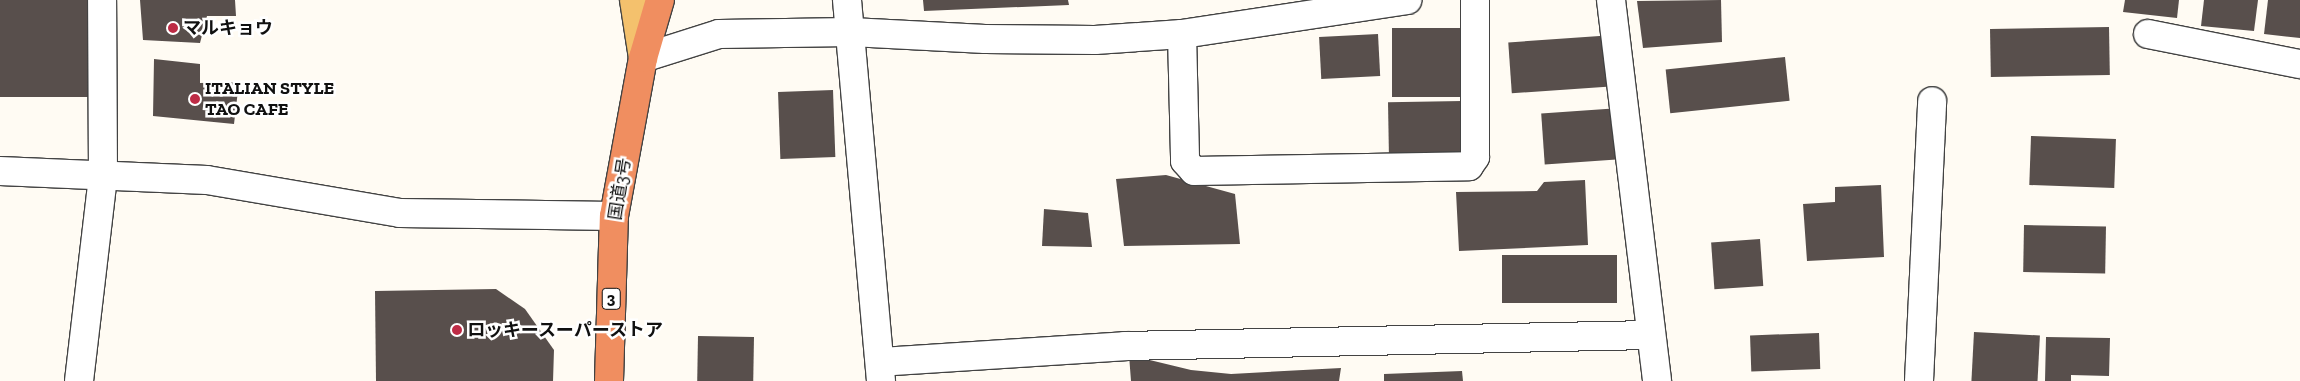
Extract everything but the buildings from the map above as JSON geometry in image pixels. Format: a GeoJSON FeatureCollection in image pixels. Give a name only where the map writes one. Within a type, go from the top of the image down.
{"type":"FeatureCollection","features":[{"type":"Feature","properties":{"kind":"highway","name":"国道3号"},"geometry":{"type":"LineString","coordinates":[[609,381],[614,216],[643,58],[660,0]]}},
{"type":"Feature","properties":{"kind":"main road"},"geometry":{"type":"LineString","coordinates":[[634,0],[643,58]]}},
{"type":"Feature","properties":{"kind":"street"},"geometry":{"type":"LineString","coordinates":[[79,381],[103,176],[102,0]]}},
{"type":"Feature","properties":{"kind":"street"},"geometry":{"type":"LineString","coordinates":[[847,0],[881,371],[1125,346],[1651,335]]}},
{"type":"Feature","properties":{"kind":"street"},"geometry":{"type":"LineString","coordinates":[[643,58],[718,34],[851,32],[985,39],[1095,40],[1182,34],[1407,0]]}},
{"type":"Feature","properties":{"kind":"street"},"geometry":{"type":"LineString","coordinates":[[1182,34],[1185,161],[1194,171],[1469,166],[1475,157],[1475,0]]}},
{"type":"Feature","properties":{"kind":"street"},"geometry":{"type":"LineString","coordinates":[[1611,0],[1657,381]]}},
{"type":"Feature","properties":{"kind":"street"},"geometry":{"type":"LineString","coordinates":[[2148,34],[2300,64]]}},
{"type":"Feature","properties":{"kind":"street"},"geometry":{"type":"LineString","coordinates":[[1919,381],[1932,101]]}},
{"type":"Feature","properties":{"kind":"street"},"geometry":{"type":"LineString","coordinates":[[0,171],[207,180],[400,213],[614,216]]}},
{"type":"Feature","properties":{"kind":"place","name":"マルキョウ"},"geometry":{"type":"Point","coordinates":[173,28]}},
{"type":"Feature","properties":{"kind":"place","name":"ITALIAN STYLE TAO CAFE"},"geometry":{"type":"Point","coordinates":[195,99]}},
{"type":"Feature","properties":{"kind":"place","name":"ロッキースーパーストア"},"geometry":{"type":"Point","coordinates":[457,330]}}]}
